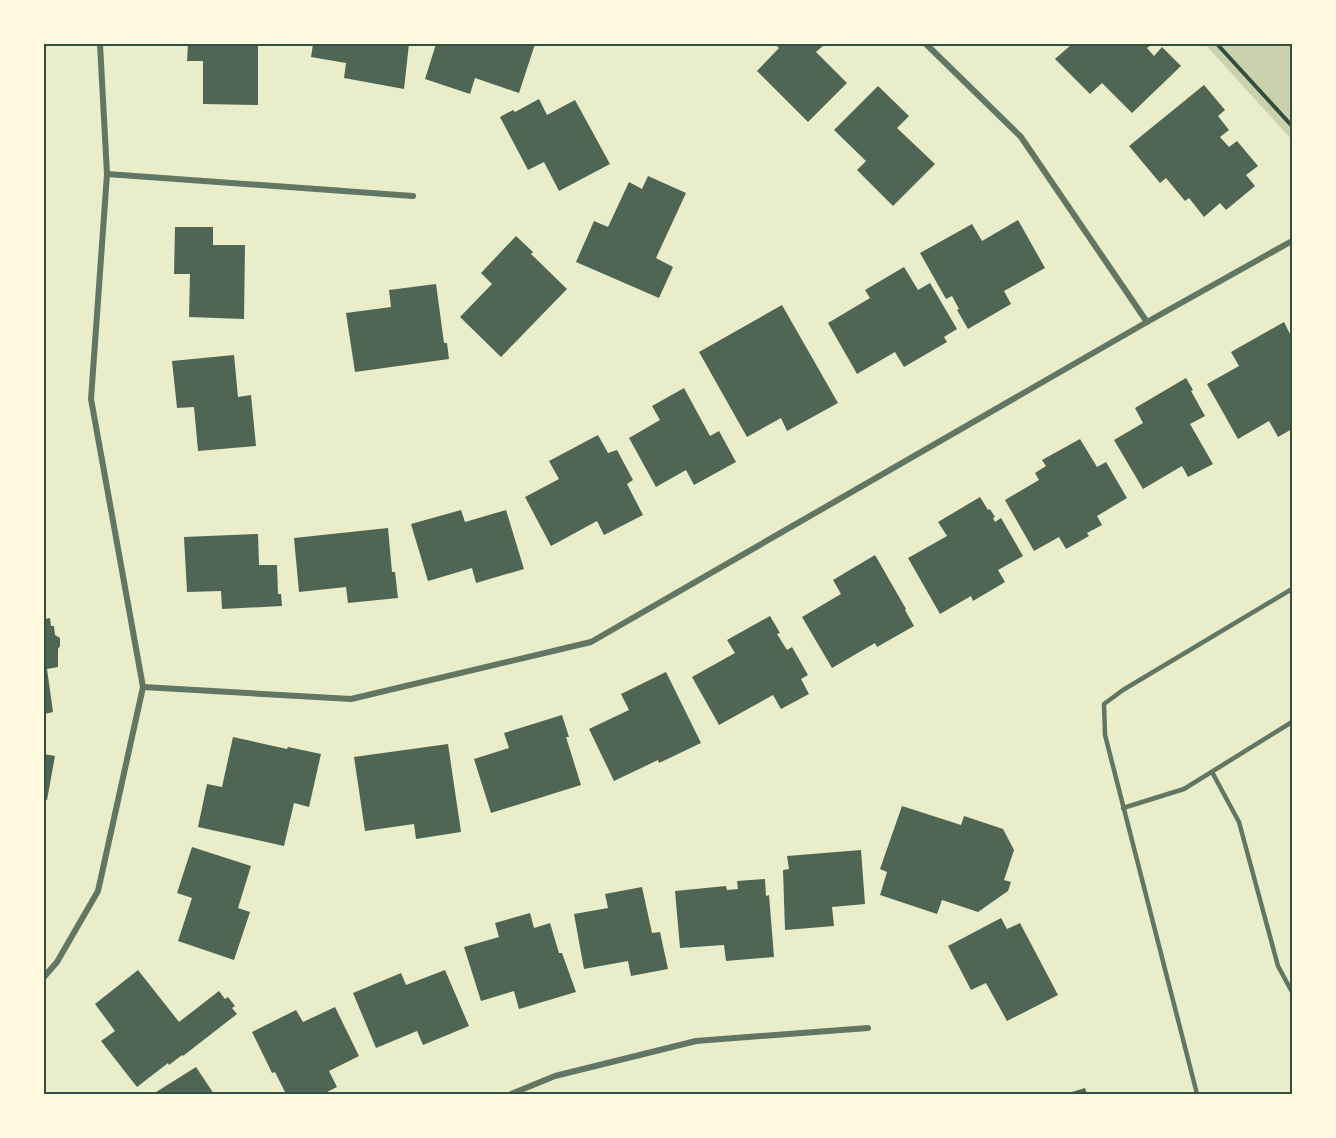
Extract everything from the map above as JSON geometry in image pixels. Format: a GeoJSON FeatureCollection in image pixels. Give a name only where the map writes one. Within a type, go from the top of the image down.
{"type":"FeatureCollection","features":[{"type":"Feature","properties":{"kind":"street"},"geometry":{"type":"LineString","coordinates":[[44,976],[57,962],[98,891],[143,687],[91,399],[107,174],[100,44]]}},
{"type":"Feature","properties":{"kind":"street"},"geometry":{"type":"LineString","coordinates":[[926,44],[1021,137],[1147,322]]}},
{"type":"Feature","properties":{"kind":"street"},"geometry":{"type":"LineString","coordinates":[[107,174],[413,196]]}},
{"type":"Feature","properties":{"kind":"street"},"geometry":{"type":"LineString","coordinates":[[143,687],[351,699],[591,642],[1147,322],[1293,241]]}},
{"type":"Feature","properties":{"kind":"street"},"geometry":{"type":"LineString","coordinates":[[511,1095],[555,1076],[696,1041],[868,1028]]}},
{"type":"Feature","properties":{"kind":"lane"},"geometry":{"type":"LineString","coordinates":[[1197,1095],[1105,735],[1104,704],[1123,690],[1293,589]]}},
{"type":"Feature","properties":{"kind":"lane"},"geometry":{"type":"LineString","coordinates":[[1123,807],[1184,789],[1293,722]]}},
{"type":"Feature","properties":{"kind":"lane"},"geometry":{"type":"LineString","coordinates":[[1212,772],[1239,822],[1278,966],[1293,992]]}},
{"type":"Feature","properties":{"kind":"path"},"geometry":{"type":"LineString","coordinates":[[1217,44],[1293,126]]}},
{"type":"Feature","properties":{"kind":"green space"},"geometry":{"type":"Polygon","coordinates":[[[1205,44],[1292,44],[1292,140],[1205,44]]]}},
{"type":"Feature","properties":{"kind":"building"},"geometry":{"type":"Polygon","coordinates":[[[188,44],[258,44],[258,105],[203,104],[203,61],[187,61],[188,44]]]}},
{"type":"Feature","properties":{"kind":"building"},"geometry":{"type":"Polygon","coordinates":[[[313,44],[409,44],[404,89],[344,78],[346,63],[311,57],[313,44]]]}},
{"type":"Feature","properties":{"kind":"building"},"geometry":{"type":"Polygon","coordinates":[[[436,44],[535,44],[519,93],[475,78],[470,94],[425,79],[436,44]]]}},
{"type":"Feature","properties":{"kind":"building"},"geometry":{"type":"Polygon","coordinates":[[[775,44],[825,44],[816,52],[847,83],[808,122],[757,71],[779,48],[775,44]]]}},
{"type":"Feature","properties":{"kind":"building"},"geometry":{"type":"Polygon","coordinates":[[[1072,44],[1152,44],[1147,48],[1154,56],[1162,47],[1181,66],[1132,113],[1102,83],[1090,94],[1055,59],[1072,44]]]}},
{"type":"Feature","properties":{"kind":"building"},"geometry":{"type":"Polygon","coordinates":[[[1204,85],[1225,110],[1218,116],[1229,130],[1220,137],[1229,147],[1237,141],[1258,166],[1246,175],[1255,186],[1226,210],[1220,203],[1204,217],[1189,198],[1185,201],[1166,178],[1160,183],[1129,146],[1204,85]]]}},
{"type":"Feature","properties":{"kind":"building"},"geometry":{"type":"Polygon","coordinates":[[[878,86],[909,116],[897,128],[935,164],[893,206],[857,170],[866,161],[834,130],[878,86]]]}},
{"type":"Feature","properties":{"kind":"building"},"geometry":{"type":"Polygon","coordinates":[[[539,99],[547,115],[575,100],[610,164],[559,191],[544,162],[528,170],[500,117],[539,99]]]}},
{"type":"Feature","properties":{"kind":"building"},"geometry":{"type":"Polygon","coordinates":[[[648,176],[686,193],[656,258],[673,267],[659,298],[576,262],[594,221],[608,227],[629,182],[642,189],[648,176]]]}},
{"type":"Feature","properties":{"kind":"building"},"geometry":{"type":"Polygon","coordinates":[[[1018,220],[1045,268],[1004,291],[1011,304],[968,329],[952,296],[946,299],[920,253],[972,224],[982,241],[1018,220]]]}},
{"type":"Feature","properties":{"kind":"building"},"geometry":{"type":"Polygon","coordinates":[[[175,227],[213,227],[213,245],[245,245],[244,319],[189,317],[190,274],[174,274],[175,227]]]}},
{"type":"Feature","properties":{"kind":"building"},"geometry":{"type":"Polygon","coordinates":[[[516,236],[567,289],[501,357],[460,317],[492,284],[481,273],[516,236]]]}},
{"type":"Feature","properties":{"kind":"building"},"geometry":{"type":"Polygon","coordinates":[[[904,267],[918,290],[930,283],[957,329],[944,337],[947,342],[904,367],[895,352],[857,374],[828,323],[870,298],[865,290],[904,267]]]}},
{"type":"Feature","properties":{"kind":"building"},"geometry":{"type":"Polygon","coordinates":[[[436,284],[444,343],[447,343],[449,359],[355,372],[346,313],[391,307],[389,290],[436,284]]]}},
{"type":"Feature","properties":{"kind":"building"},"geometry":{"type":"Polygon","coordinates":[[[782,305],[838,403],[787,431],[781,418],[747,437],[699,352],[782,305]]]}},
{"type":"Feature","properties":{"kind":"building"},"geometry":{"type":"Polygon","coordinates":[[[1284,322],[1292,338],[1292,429],[1278,437],[1269,421],[1238,439],[1207,384],[1239,366],[1231,352],[1284,322]]]}},
{"type":"Feature","properties":{"kind":"building"},"geometry":{"type":"Polygon","coordinates":[[[234,355],[238,397],[251,395],[256,446],[198,451],[194,407],[177,408],[172,361],[234,355]]]}},
{"type":"Feature","properties":{"kind":"building"},"geometry":{"type":"Polygon","coordinates":[[[1186,378],[1205,416],[1190,424],[1213,464],[1188,477],[1182,466],[1143,489],[1114,440],[1143,423],[1135,408],[1186,378]]]}},
{"type":"Feature","properties":{"kind":"building"},"geometry":{"type":"Polygon","coordinates":[[[684,388],[710,436],[719,431],[736,462],[694,485],[686,470],[656,487],[629,438],[660,420],[652,406],[684,388]]]}},
{"type":"Feature","properties":{"kind":"building"},"geometry":{"type":"Polygon","coordinates":[[[598,435],[608,453],[617,450],[633,480],[627,484],[643,515],[604,535],[597,521],[551,546],[525,497],[559,479],[549,461],[598,435]]]}},
{"type":"Feature","properties":{"kind":"building"},"geometry":{"type":"Polygon","coordinates":[[[1080,439],[1097,467],[1106,462],[1127,498],[1097,516],[1102,525],[1087,533],[1089,536],[1066,549],[1059,537],[1034,551],[1005,500],[1039,480],[1035,473],[1046,466],[1042,460],[1080,439]]]}},
{"type":"Feature","properties":{"kind":"building"},"geometry":{"type":"Polygon","coordinates":[[[980,497],[995,517],[993,518],[995,522],[1001,518],[1023,556],[998,570],[1005,582],[973,601],[971,596],[940,614],[908,558],[947,536],[938,522],[980,497]]]}},
{"type":"Feature","properties":{"kind":"building"},"geometry":{"type":"Polygon","coordinates":[[[461,510],[465,522],[506,510],[524,569],[476,583],[472,568],[428,581],[411,524],[461,510]]]}},
{"type":"Feature","properties":{"kind":"building"},"geometry":{"type":"Polygon","coordinates":[[[388,528],[392,572],[395,572],[398,598],[348,603],[346,587],[299,592],[294,538],[388,528]]]}},
{"type":"Feature","properties":{"kind":"building"},"geometry":{"type":"Polygon","coordinates":[[[258,534],[259,565],[277,565],[278,594],[281,594],[282,606],[222,609],[221,591],[187,592],[184,537],[258,534]]]}},
{"type":"Feature","properties":{"kind":"building"},"geometry":{"type":"Polygon","coordinates":[[[875,555],[914,626],[877,647],[875,643],[832,668],[802,617],[841,594],[833,580],[875,555]]]}},
{"type":"Feature","properties":{"kind":"building"},"geometry":{"type":"Polygon","coordinates":[[[770,616],[787,650],[792,647],[808,675],[801,679],[809,694],[781,709],[773,695],[719,725],[692,677],[735,653],[727,640],[770,616]]]}},
{"type":"Feature","properties":{"kind":"building"},"geometry":{"type":"Polygon","coordinates":[[[50,618],[55,635],[60,638],[60,646],[58,667],[47,669],[53,712],[44,714],[44,619],[50,618]]]}},
{"type":"Feature","properties":{"kind":"building"},"geometry":{"type":"Polygon","coordinates":[[[666,672],[701,743],[614,781],[589,729],[629,710],[621,694],[666,672]]]}},
{"type":"Feature","properties":{"kind":"building"},"geometry":{"type":"Polygon","coordinates":[[[562,715],[569,737],[566,737],[581,785],[491,813],[474,759],[509,748],[504,733],[562,715]]]}},
{"type":"Feature","properties":{"kind":"building"},"geometry":{"type":"Polygon","coordinates":[[[233,737],[321,754],[309,807],[294,803],[284,846],[198,827],[207,784],[222,787],[233,737]]]}},
{"type":"Feature","properties":{"kind":"building"},"geometry":{"type":"Polygon","coordinates":[[[448,744],[461,832],[416,839],[414,824],[365,831],[354,757],[448,744]]]}},
{"type":"Feature","properties":{"kind":"building"},"geometry":{"type":"Polygon","coordinates":[[[44,754],[55,756],[47,800],[44,800],[44,754]]]}},
{"type":"Feature","properties":{"kind":"building"},"geometry":{"type":"Polygon","coordinates":[[[902,806],[961,825],[964,816],[1003,829],[1014,850],[1004,880],[1011,882],[1008,891],[978,912],[942,900],[937,914],[880,895],[887,872],[880,869],[902,806]]]}},
{"type":"Feature","properties":{"kind":"building"},"geometry":{"type":"Polygon","coordinates":[[[192,847],[251,866],[238,908],[250,912],[234,960],[178,941],[192,898],[177,893],[192,847]]]}},
{"type":"Feature","properties":{"kind":"building"},"geometry":{"type":"Polygon","coordinates":[[[861,850],[865,904],[832,907],[834,926],[785,930],[783,870],[789,869],[787,856],[861,850]]]}},
{"type":"Feature","properties":{"kind":"building"},"geometry":{"type":"Polygon","coordinates":[[[765,879],[766,896],[769,895],[774,957],[726,961],[724,945],[680,948],[675,891],[726,886],[727,890],[738,889],[737,881],[765,879]]]}},
{"type":"Feature","properties":{"kind":"building"},"geometry":{"type":"Polygon","coordinates":[[[642,887],[652,933],[660,932],[668,969],[631,976],[628,961],[584,969],[574,914],[608,908],[605,894],[642,887]]]}},
{"type":"Feature","properties":{"kind":"building"},"geometry":{"type":"Polygon","coordinates":[[[530,913],[534,928],[550,923],[559,953],[562,953],[576,992],[519,1009],[514,991],[481,1001],[464,947],[499,937],[495,923],[530,913]]]}},
{"type":"Feature","properties":{"kind":"building"},"geometry":{"type":"Polygon","coordinates":[[[1001,918],[1007,929],[1020,923],[1058,995],[1007,1021],[986,983],[971,990],[948,946],[1001,918]]]}},
{"type":"Feature","properties":{"kind":"building"},"geometry":{"type":"Polygon","coordinates":[[[138,970],[179,1022],[219,991],[225,999],[228,997],[235,1006],[232,1008],[237,1014],[183,1056],[169,1065],[168,1063],[137,1087],[101,1041],[115,1031],[95,1004],[138,970]]]}},
{"type":"Feature","properties":{"kind":"building"},"geometry":{"type":"Polygon","coordinates":[[[445,970],[469,1026],[423,1045],[417,1031],[376,1048],[353,993],[401,973],[406,985],[445,970]]]}},
{"type":"Feature","properties":{"kind":"building"},"geometry":{"type":"Polygon","coordinates":[[[335,1007],[359,1056],[329,1071],[337,1087],[323,1094],[286,1094],[275,1072],[272,1073],[252,1032],[296,1010],[303,1022],[335,1007]]]}},
{"type":"Feature","properties":{"kind":"building"},"geometry":{"type":"Polygon","coordinates":[[[196,1067],[214,1094],[153,1094],[196,1067]]]}},
{"type":"Feature","properties":{"kind":"building"},"geometry":{"type":"Polygon","coordinates":[[[1085,1088],[1087,1094],[1065,1094],[1085,1088]]]}}]}
